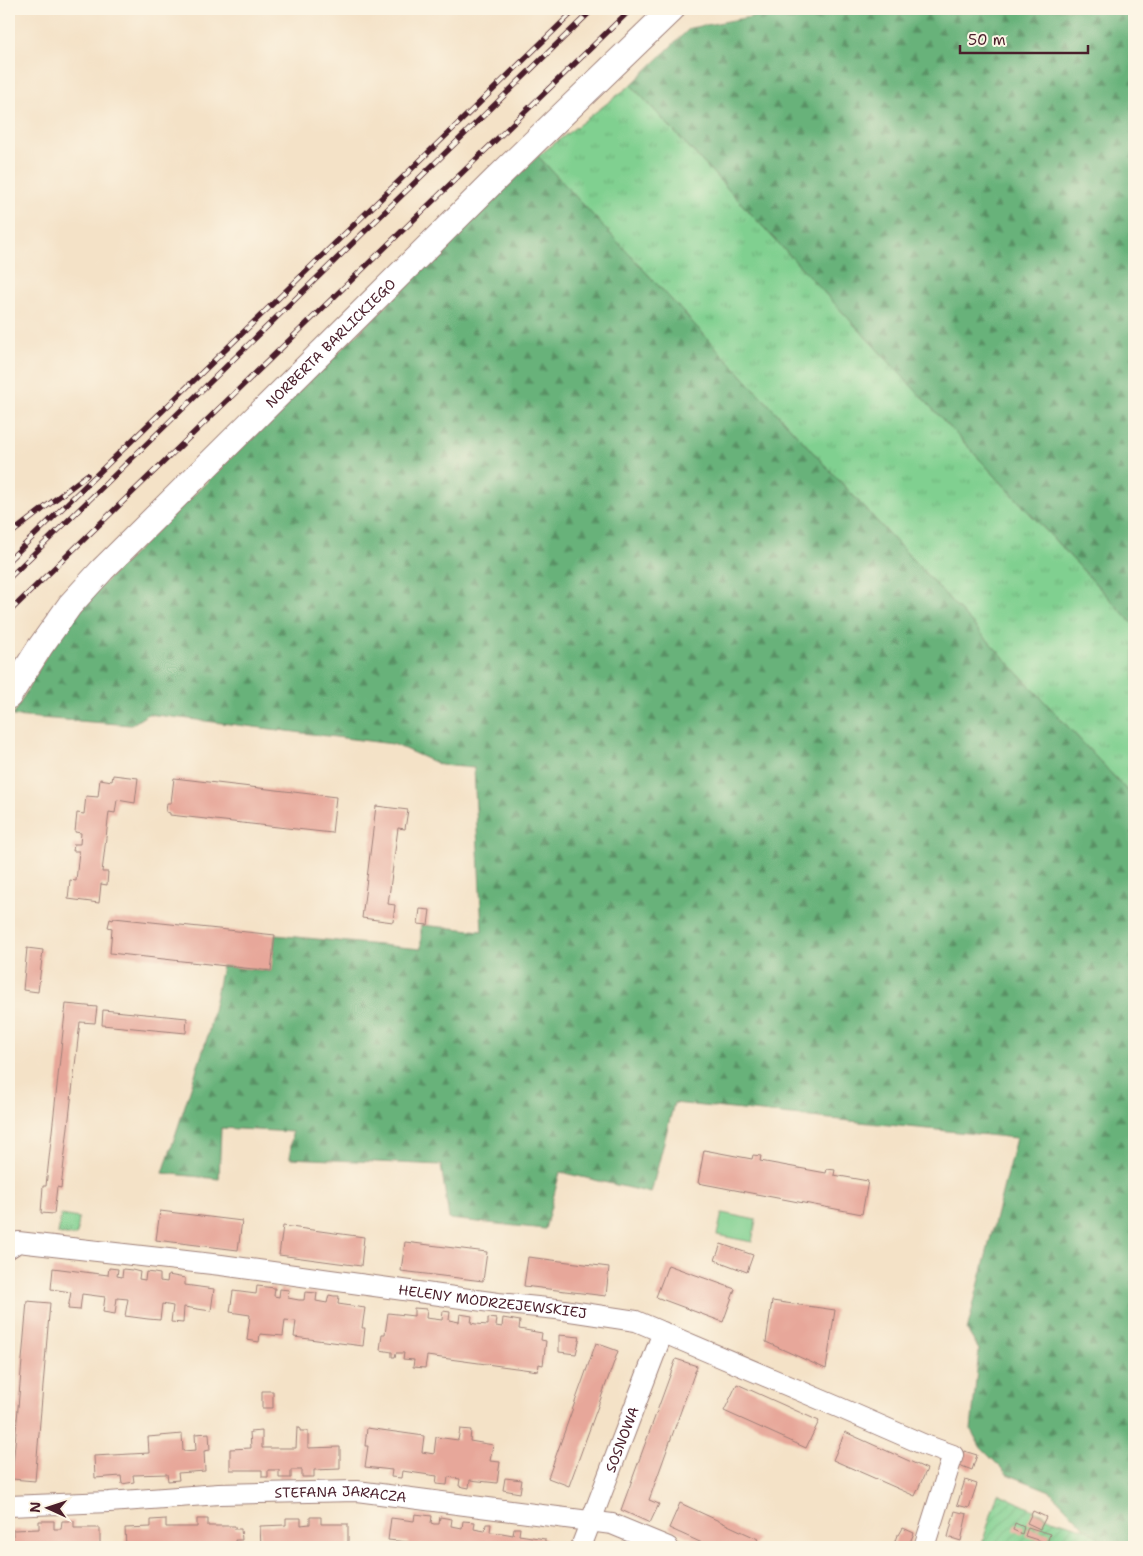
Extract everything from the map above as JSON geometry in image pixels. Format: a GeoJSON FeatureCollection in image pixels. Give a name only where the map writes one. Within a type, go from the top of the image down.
{"type":"FeatureCollection","features":[{"type":"Feature","properties":{"kind":"street","name":"NORBERTA BARLICKIEGO"},"geometry":{"type":"LineString","coordinates":[[9,696],[40,647],[70,605],[102,570],[483,191],[672,9]]}},
{"type":"Feature","properties":{"kind":"street","name":"HELENY MODRZEJEWSKIEJ"},"geometry":{"type":"LineString","coordinates":[[9,1248],[18,1242],[212,1264],[636,1321],[925,1446],[953,1455],[924,1547]]}},
{"type":"Feature","properties":{"kind":"street","name":"SOSNOWA"},"geometry":{"type":"LineString","coordinates":[[581,1547],[663,1332]]}},
{"type":"Feature","properties":{"kind":"street","name":"STEFANA JARACZA"},"geometry":{"type":"LineString","coordinates":[[9,1506],[109,1502],[219,1494],[357,1490],[612,1524],[668,1547]]}},
{"type":"Feature","properties":{"kind":"green space"},"geometry":{"type":"Polygon","coordinates":[[[794,9],[1134,9],[1134,625],[631,85],[690,28],[794,9]]]}},
{"type":"Feature","properties":{"kind":"green space"},"geometry":{"type":"Polygon","coordinates":[[[631,85],[1134,625],[1134,798],[538,156],[631,85]]]}},
{"type":"Feature","properties":{"kind":"green space"},"geometry":{"type":"Polygon","coordinates":[[[538,156],[1134,798],[1134,1547],[1113,1547],[1086,1529],[1050,1491],[1007,1474],[981,1448],[971,1430],[979,1350],[967,1330],[1016,1138],[674,1103],[651,1193],[560,1172],[545,1229],[449,1219],[441,1165],[290,1158],[292,1132],[221,1128],[219,1179],[163,1173],[208,1035],[222,966],[271,971],[275,935],[421,949],[421,925],[482,931],[474,768],[441,765],[393,744],[148,714],[131,725],[13,716],[50,649],[93,594],[538,156]]]}},
{"type":"Feature","properties":{"kind":"green space"},"geometry":{"type":"Polygon","coordinates":[[[722,1213],[756,1220],[752,1242],[717,1235],[722,1213]]]}},
{"type":"Feature","properties":{"kind":"green space"},"geometry":{"type":"Polygon","coordinates":[[[61,1215],[79,1218],[77,1234],[74,1236],[58,1234],[61,1215]]]}},
{"type":"Feature","properties":{"kind":"green space"},"geometry":{"type":"Polygon","coordinates":[[[998,1493],[1052,1519],[1086,1529],[1113,1547],[981,1547],[998,1493]]]}},
{"type":"Feature","properties":{"kind":"building"},"geometry":{"type":"Polygon","coordinates":[[[113,775],[138,778],[135,803],[117,800],[115,813],[109,812],[102,872],[108,872],[107,885],[101,884],[99,903],[68,899],[70,880],[76,881],[79,851],[73,851],[74,844],[80,844],[81,833],[75,832],[77,813],[84,814],[86,796],[98,797],[100,779],[112,781],[113,775]]]}},
{"type":"Feature","properties":{"kind":"building"},"geometry":{"type":"Polygon","coordinates":[[[174,778],[336,797],[332,833],[170,815],[170,813],[166,812],[167,803],[171,803],[174,778]]]}},
{"type":"Feature","properties":{"kind":"building"},"geometry":{"type":"Polygon","coordinates":[[[376,806],[408,810],[405,829],[398,828],[388,904],[395,905],[393,922],[362,918],[376,806]]]}},
{"type":"Feature","properties":{"kind":"building"},"geometry":{"type":"Polygon","coordinates":[[[420,909],[430,910],[428,925],[418,924],[420,909]]]}},
{"type":"Feature","properties":{"kind":"building"},"geometry":{"type":"Polygon","coordinates":[[[114,918],[275,935],[271,971],[110,953],[112,928],[108,927],[110,919],[113,920],[114,918]]]}},
{"type":"Feature","properties":{"kind":"building"},"geometry":{"type":"Polygon","coordinates":[[[27,948],[43,950],[38,992],[23,990],[27,948]]]}},
{"type":"Feature","properties":{"kind":"building"},"geometry":{"type":"Polygon","coordinates":[[[66,1004],[97,1007],[95,1023],[80,1022],[61,1188],[57,1187],[54,1214],[41,1213],[43,1186],[46,1186],[66,1004]]]}},
{"type":"Feature","properties":{"kind":"building"},"geometry":{"type":"Polygon","coordinates":[[[103,1010],[187,1018],[186,1033],[102,1025],[103,1010]]]}},
{"type":"Feature","properties":{"kind":"building"},"geometry":{"type":"Polygon","coordinates":[[[704,1150],[752,1159],[753,1155],[761,1156],[760,1161],[826,1173],[827,1169],[835,1170],[834,1175],[868,1181],[862,1214],[698,1183],[704,1150]]]}},
{"type":"Feature","properties":{"kind":"building"},"geometry":{"type":"Polygon","coordinates":[[[160,1211],[242,1221],[238,1250],[156,1240],[160,1211]]]}},
{"type":"Feature","properties":{"kind":"building"},"geometry":{"type":"Polygon","coordinates":[[[283,1226],[364,1237],[361,1266],[279,1255],[283,1226]]]}},
{"type":"Feature","properties":{"kind":"building"},"geometry":{"type":"Polygon","coordinates":[[[405,1242],[487,1252],[483,1281],[401,1271],[405,1242]]]}},
{"type":"Feature","properties":{"kind":"building"},"geometry":{"type":"Polygon","coordinates":[[[721,1244],[753,1255],[747,1272],[715,1260],[721,1244]]]}},
{"type":"Feature","properties":{"kind":"building"},"geometry":{"type":"Polygon","coordinates":[[[528,1257],[609,1267],[606,1296],[524,1286],[528,1257]]]}},
{"type":"Feature","properties":{"kind":"building"},"geometry":{"type":"Polygon","coordinates":[[[668,1265],[735,1289],[723,1322],[656,1297],[668,1265]]]}},
{"type":"Feature","properties":{"kind":"building"},"geometry":{"type":"Polygon","coordinates":[[[53,1268],[108,1275],[109,1268],[118,1269],[117,1276],[122,1277],[123,1269],[132,1270],[140,1272],[139,1279],[145,1280],[146,1272],[160,1274],[160,1281],[167,1282],[168,1275],[185,1278],[185,1285],[214,1289],[211,1311],[184,1307],[183,1323],[171,1322],[173,1306],[162,1304],[160,1320],[125,1316],[128,1299],[117,1298],[115,1314],[103,1312],[105,1297],[82,1294],[80,1310],[68,1309],[71,1292],[51,1289],[53,1268]]]}},
{"type":"Feature","properties":{"kind":"building"},"geometry":{"type":"Polygon","coordinates":[[[257,1286],[275,1288],[274,1296],[279,1297],[280,1289],[289,1290],[288,1298],[299,1300],[304,1300],[305,1292],[317,1293],[316,1301],[327,1303],[329,1295],[339,1296],[338,1304],[365,1308],[362,1328],[365,1328],[363,1346],[294,1337],[296,1321],[285,1320],[283,1336],[260,1334],[259,1342],[247,1340],[250,1315],[230,1312],[233,1291],[256,1294],[257,1286]]]}},
{"type":"Feature","properties":{"kind":"building"},"geometry":{"type":"Polygon","coordinates":[[[27,1301],[50,1303],[35,1481],[12,1479],[27,1301]]]}},
{"type":"Feature","properties":{"kind":"building"},"geometry":{"type":"Polygon","coordinates":[[[772,1301],[835,1310],[826,1369],[766,1342],[772,1301]]]}},
{"type":"Feature","properties":{"kind":"building"},"geometry":{"type":"Polygon","coordinates":[[[414,1308],[427,1309],[426,1318],[442,1320],[443,1311],[450,1312],[449,1320],[459,1322],[460,1314],[472,1316],[471,1323],[476,1324],[488,1325],[488,1318],[497,1319],[496,1326],[502,1327],[503,1318],[520,1321],[519,1329],[542,1333],[541,1340],[546,1341],[543,1365],[539,1364],[538,1371],[427,1356],[425,1368],[413,1367],[414,1360],[403,1359],[404,1353],[396,1353],[395,1357],[392,1357],[392,1352],[380,1350],[382,1334],[385,1334],[388,1313],[414,1316],[414,1308]]]}},
{"type":"Feature","properties":{"kind":"building"},"geometry":{"type":"Polygon","coordinates":[[[559,1335],[580,1337],[576,1354],[559,1352],[559,1335]]]}},
{"type":"Feature","properties":{"kind":"building"},"geometry":{"type":"Polygon","coordinates":[[[596,1343],[618,1351],[569,1486],[548,1478],[596,1343]]]}},
{"type":"Feature","properties":{"kind":"building"},"geometry":{"type":"Polygon","coordinates":[[[676,1359],[697,1366],[649,1500],[659,1504],[650,1523],[621,1510],[676,1359]]]}},
{"type":"Feature","properties":{"kind":"building"},"geometry":{"type":"Polygon","coordinates":[[[737,1384],[819,1421],[806,1448],[724,1411],[737,1384]]]}},
{"type":"Feature","properties":{"kind":"building"},"geometry":{"type":"Polygon","coordinates":[[[262,1391],[273,1391],[273,1408],[262,1408],[262,1391]]]}},
{"type":"Feature","properties":{"kind":"building"},"geometry":{"type":"Polygon","coordinates":[[[297,1428],[300,1428],[300,1431],[308,1431],[308,1448],[340,1447],[340,1469],[314,1470],[314,1477],[302,1477],[302,1470],[291,1470],[291,1478],[279,1478],[279,1470],[268,1470],[268,1477],[262,1477],[262,1470],[230,1470],[230,1449],[251,1448],[250,1432],[262,1431],[262,1448],[296,1448],[297,1428]]]}},
{"type":"Feature","properties":{"kind":"building"},"geometry":{"type":"Polygon","coordinates":[[[367,1428],[424,1436],[422,1452],[434,1454],[436,1437],[458,1440],[460,1429],[471,1430],[470,1441],[493,1445],[490,1461],[500,1462],[497,1483],[470,1480],[469,1488],[459,1486],[460,1479],[448,1477],[447,1485],[436,1484],[437,1476],[402,1471],[401,1478],[391,1477],[392,1470],[365,1467],[368,1446],[365,1446],[367,1428]]]}},
{"type":"Feature","properties":{"kind":"building"},"geometry":{"type":"Polygon","coordinates":[[[845,1432],[927,1469],[915,1496],[833,1460],[845,1432]]]}},
{"type":"Feature","properties":{"kind":"building"},"geometry":{"type":"Polygon","coordinates":[[[209,1433],[210,1450],[204,1451],[205,1471],[178,1473],[179,1480],[168,1481],[167,1474],[133,1475],[134,1482],[122,1484],[121,1476],[95,1478],[94,1456],[149,1453],[148,1437],[182,1434],[183,1451],[196,1450],[195,1434],[209,1433]]]}},
{"type":"Feature","properties":{"kind":"building"},"geometry":{"type":"Polygon","coordinates":[[[964,1451],[977,1455],[972,1470],[959,1465],[964,1451]]]}},
{"type":"Feature","properties":{"kind":"building"},"geometry":{"type":"Polygon","coordinates":[[[505,1478],[522,1480],[520,1493],[503,1490],[505,1478]]]}},
{"type":"Feature","properties":{"kind":"building"},"geometry":{"type":"Polygon","coordinates":[[[965,1480],[977,1484],[969,1508],[957,1505],[965,1480]]]}},
{"type":"Feature","properties":{"kind":"building"},"geometry":{"type":"Polygon","coordinates":[[[680,1503],[758,1539],[754,1547],[711,1547],[669,1528],[680,1503]]]}},
{"type":"Feature","properties":{"kind":"building"},"geometry":{"type":"Polygon","coordinates":[[[955,1511],[967,1514],[961,1541],[948,1537],[955,1511]]]}},
{"type":"Feature","properties":{"kind":"building"},"geometry":{"type":"Polygon","coordinates":[[[1033,1511],[1046,1517],[1040,1529],[1027,1523],[1033,1511]]]}},
{"type":"Feature","properties":{"kind":"building"},"geometry":{"type":"Polygon","coordinates":[[[415,1514],[432,1516],[431,1523],[434,1524],[439,1524],[440,1517],[452,1519],[451,1526],[462,1528],[463,1521],[475,1522],[474,1529],[485,1531],[486,1524],[491,1524],[490,1532],[513,1535],[514,1528],[520,1528],[519,1535],[545,1539],[545,1543],[551,1544],[551,1547],[430,1547],[431,1545],[419,1544],[419,1547],[407,1547],[408,1542],[388,1540],[391,1518],[414,1521],[415,1514]]]}},
{"type":"Feature","properties":{"kind":"building"},"geometry":{"type":"Polygon","coordinates":[[[310,1517],[321,1517],[321,1524],[348,1524],[348,1546],[261,1547],[260,1526],[286,1525],[286,1518],[301,1518],[301,1525],[310,1524],[310,1517]]]}},
{"type":"Feature","properties":{"kind":"building"},"geometry":{"type":"Polygon","coordinates":[[[166,1519],[166,1527],[197,1527],[197,1519],[208,1519],[208,1526],[235,1526],[235,1529],[241,1529],[242,1540],[235,1540],[236,1547],[126,1547],[125,1528],[151,1527],[151,1520],[166,1519]]]}},
{"type":"Feature","properties":{"kind":"building"},"geometry":{"type":"Polygon","coordinates":[[[39,1521],[54,1521],[54,1529],[61,1529],[62,1521],[74,1521],[74,1528],[100,1528],[100,1547],[13,1547],[13,1530],[39,1529],[39,1521]]]}},
{"type":"Feature","properties":{"kind":"building"},"geometry":{"type":"Polygon","coordinates":[[[1015,1523],[1024,1527],[1022,1534],[1013,1530],[1015,1523]]]}},
{"type":"Feature","properties":{"kind":"building"},"geometry":{"type":"Polygon","coordinates":[[[1028,1527],[1050,1534],[1047,1543],[1025,1536],[1028,1527]]]}},
{"type":"Feature","properties":{"kind":"building"},"geometry":{"type":"Polygon","coordinates":[[[903,1528],[914,1533],[908,1547],[893,1547],[897,1535],[899,1535],[903,1528]]]}},
{"type":"Feature","properties":{"kind":"railway"},"geometry":{"type":"LineString","coordinates":[[9,560],[576,9]]}},
{"type":"Feature","properties":{"kind":"railway"},"geometry":{"type":"LineString","coordinates":[[9,578],[593,9]]}},
{"type":"Feature","properties":{"kind":"railway"},"geometry":{"type":"LineString","coordinates":[[9,612],[631,9]]}},
{"type":"Feature","properties":{"kind":"railway"},"geometry":{"type":"LineString","coordinates":[[9,535],[87,475]]}}]}
